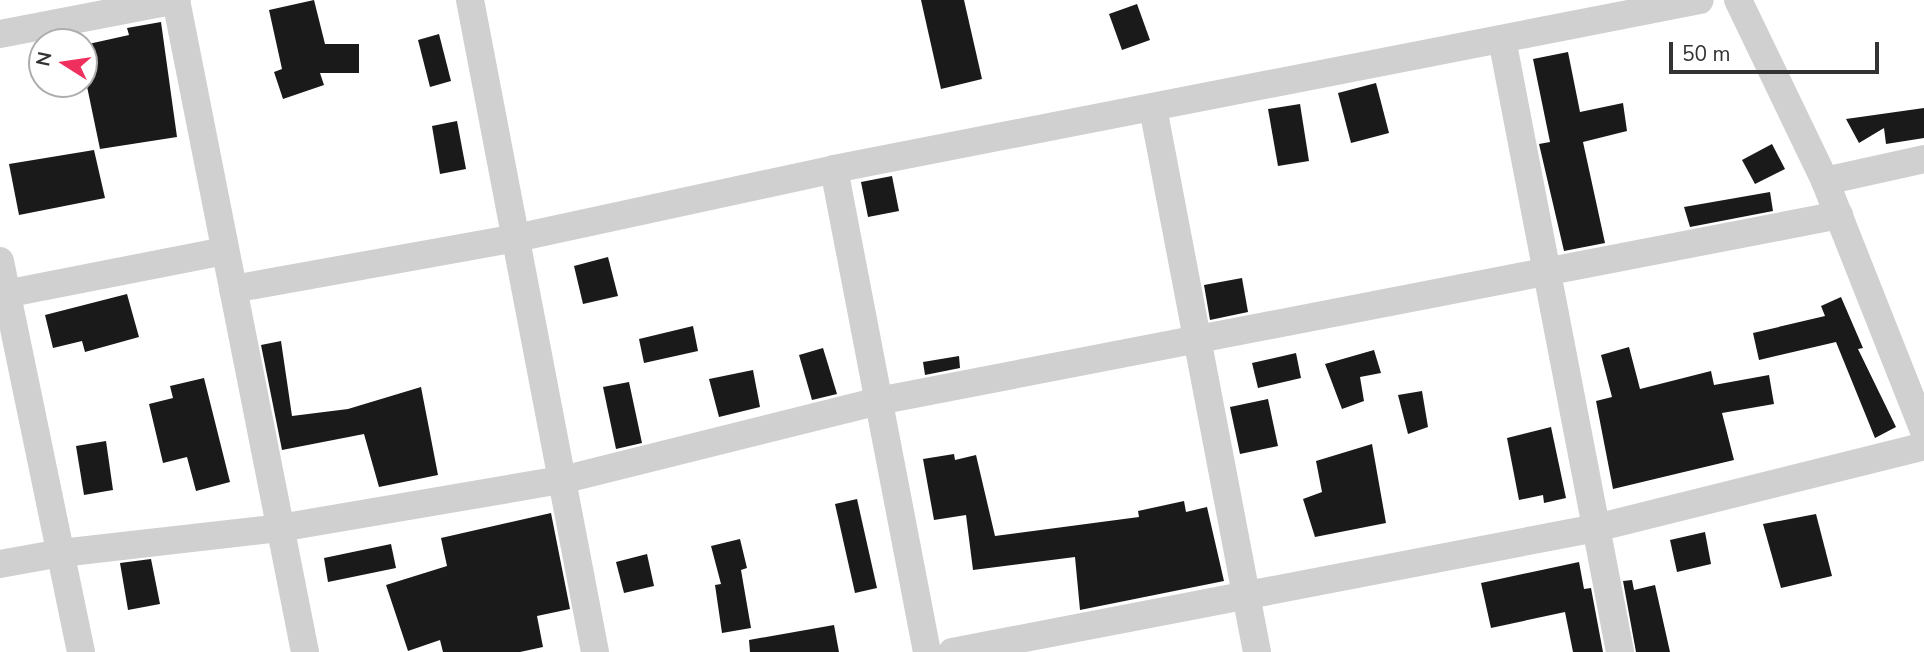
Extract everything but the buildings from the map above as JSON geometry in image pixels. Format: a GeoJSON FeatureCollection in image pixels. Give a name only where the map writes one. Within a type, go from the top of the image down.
{"type":"FeatureCollection","features":[{"type":"Feature","properties":{"kind":"street"},"geometry":{"type":"LineString","coordinates":[[0,34],[176,0],[305,652]]}},
{"type":"Feature","properties":{"kind":"street"},"geometry":{"type":"LineString","coordinates":[[470,0],[595,652]]}},
{"type":"Feature","properties":{"kind":"street"},"geometry":{"type":"LineString","coordinates":[[233,289],[516,238],[834,169],[1700,0]]}},
{"type":"Feature","properties":{"kind":"street"},"geometry":{"type":"LineString","coordinates":[[1738,0],[1825,181],[1924,432]]}},
{"type":"Feature","properties":{"kind":"street"},"geometry":{"type":"LineString","coordinates":[[1502,39],[1620,652]]}},
{"type":"Feature","properties":{"kind":"street"},"geometry":{"type":"LineString","coordinates":[[1153,108],[1257,652]]}},
{"type":"Feature","properties":{"kind":"street"},"geometry":{"type":"LineString","coordinates":[[1825,181],[1924,159]]}},
{"type":"Feature","properties":{"kind":"street"},"geometry":{"type":"LineString","coordinates":[[834,169],[926,652]]}},
{"type":"Feature","properties":{"kind":"street"},"geometry":{"type":"LineString","coordinates":[[0,564],[61,553],[280,528],[562,480],[878,401],[1839,215]]}},
{"type":"Feature","properties":{"kind":"street"},"geometry":{"type":"LineString","coordinates":[[3,294],[225,251]]}},
{"type":"Feature","properties":{"kind":"street"},"geometry":{"type":"LineString","coordinates":[[0,261],[3,294],[81,652]]}},
{"type":"Feature","properties":{"kind":"street"},"geometry":{"type":"LineString","coordinates":[[952,652],[1596,528],[1924,446]]}}]}
